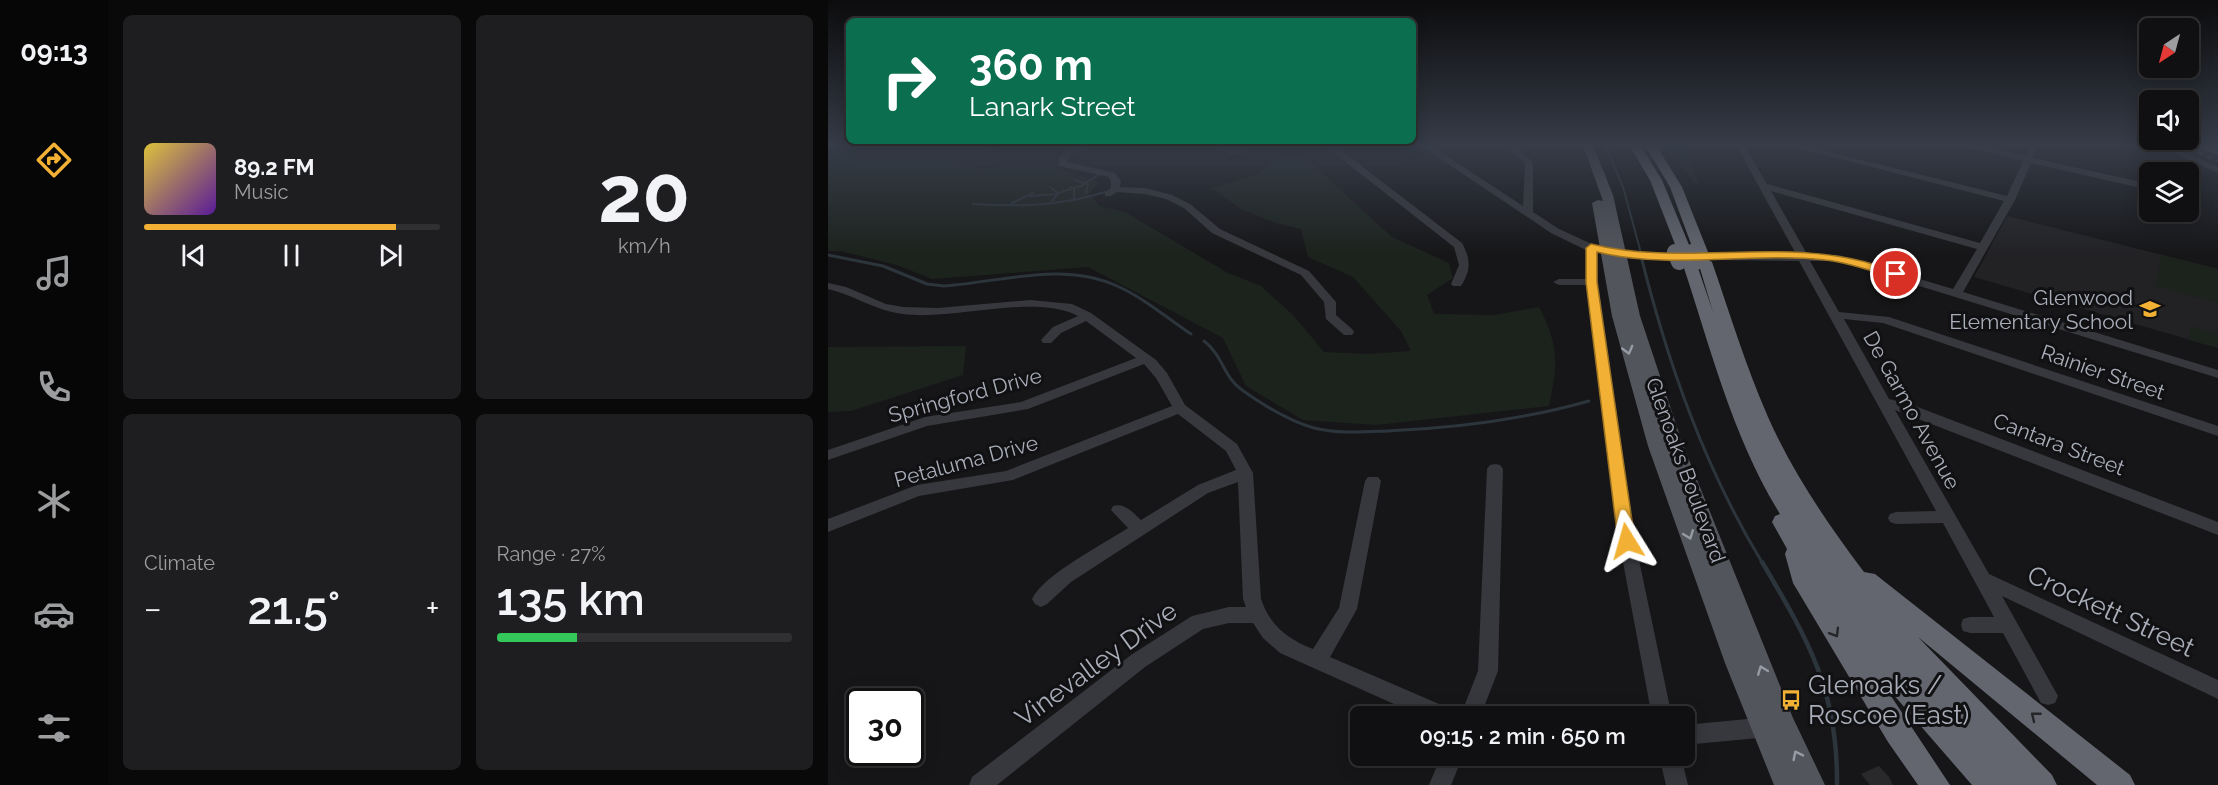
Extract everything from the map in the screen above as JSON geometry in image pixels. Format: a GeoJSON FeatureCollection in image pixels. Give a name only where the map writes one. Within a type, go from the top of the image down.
{"type":"FeatureCollection","features":[{"type":"Feature","properties":{"kind":"highway"},"geometry":{"type":"LineString","coordinates":[[1648,182],[1690,257],[1748,414],[1781,484],[1809,528],[1903,652],[1964,721],[2027,785]]}},
{"type":"Feature","properties":{"kind":"highway"},"geometry":{"type":"LineString","coordinates":[[1657,182],[1767,437],[1793,486],[1847,566],[1904,638],[1963,704],[2042,785]]}},
{"type":"Feature","properties":{"kind":"highway"},"geometry":{"type":"LineString","coordinates":[[1665,182],[1670,191],[1744,422],[1758,455],[1799,525],[1858,607],[1925,689],[2015,785]]}},
{"type":"Feature","properties":{"kind":"highway"},"geometry":{"type":"LineString","coordinates":[[1673,182],[1676,187],[1690,257],[1734,428],[1788,530],[1825,587],[1902,684],[1992,785]]}},
{"type":"Feature","properties":{"kind":"highway"},"geometry":{"type":"LineString","coordinates":[[1788,530],[1805,583],[1898,732],[1935,785]]}},
{"type":"Feature","properties":{"kind":"highway"},"geometry":{"type":"LineString","coordinates":[[1847,566],[2120,785]]}},
{"type":"Feature","properties":{"kind":"main road","name":"Glenoaks Boulevard"},"geometry":{"type":"LineString","coordinates":[[1591,182],[1642,350],[1773,727],[1787,785]]}},
{"type":"Feature","properties":{"kind":"main road","name":"Glenoaks Boulevard"},"geometry":{"type":"LineString","coordinates":[[1602,182],[1607,195],[1613,252]]}},
{"type":"Feature","properties":{"kind":"main road","name":"Glenoaks Boulevard"},"geometry":{"type":"LineString","coordinates":[[1773,727],[1812,785]]}},
{"type":"Feature","properties":{"kind":"street"},"geometry":{"type":"LineString","coordinates":[[1116,182],[1111,191],[1145,191],[1169,197],[1187,206],[1216,231],[1305,273],[1330,302],[1330,316],[1347,332]]}},
{"type":"Feature","properties":{"kind":"street"},"geometry":{"type":"LineString","coordinates":[[1376,182],[1458,245],[1465,258],[1464,273],[1456,284]]}},
{"type":"Feature","properties":{"kind":"street"},"geometry":{"type":"LineString","coordinates":[[1481,182],[1555,231],[1613,252],[1651,256],[1839,258],[2218,374]]}},
{"type":"Feature","properties":{"kind":"street"},"geometry":{"type":"LineString","coordinates":[[1528,212],[1529,182]]}},
{"type":"Feature","properties":{"kind":"street","name":"De Garmo Avenue"},"geometry":{"type":"LineString","coordinates":[[1760,182],[2048,696]]}},
{"type":"Feature","properties":{"kind":"street"},"geometry":{"type":"LineString","coordinates":[[1937,182],[2010,200]]}},
{"type":"Feature","properties":{"kind":"street"},"geometry":{"type":"LineString","coordinates":[[1957,293],[2018,182]]}},
{"type":"Feature","properties":{"kind":"street"},"geometry":{"type":"LineString","coordinates":[[1762,186],[1982,247]]}},
{"type":"Feature","properties":{"kind":"street"},"geometry":{"type":"LineString","coordinates":[[1613,252],[1592,282],[1627,541],[1660,706]]}},
{"type":"Feature","properties":{"kind":"street"},"geometry":{"type":"LineString","coordinates":[[1559,282],[1592,282]]}},
{"type":"Feature","properties":{"kind":"street"},"geometry":{"type":"LineString","coordinates":[[828,286],[903,311],[938,312],[1030,303],[1072,308],[1088,316],[1145,359],[1162,376],[1180,408],[1232,448],[1245,473],[1252,599],[1256,615],[1270,635],[1287,647],[1421,706]]}},
{"type":"Feature","properties":{"kind":"street","name":"Rainier Street"},"geometry":{"type":"LineString","coordinates":[[1836,315],[1886,320],[2218,431]]}},
{"type":"Feature","properties":{"kind":"street"},"geometry":{"type":"LineString","coordinates":[[1047,340],[1057,330],[1088,316]]}},
{"type":"Feature","properties":{"kind":"street","name":"Springford Drive"},"geometry":{"type":"LineString","coordinates":[[828,455],[925,422],[1023,406],[1145,359]]}},
{"type":"Feature","properties":{"kind":"street","name":"Cantara Street"},"geometry":{"type":"LineString","coordinates":[[1884,402],[1910,408],[2218,529]]}},
{"type":"Feature","properties":{"kind":"street","name":"Petaluma Drive"},"geometry":{"type":"LineString","coordinates":[[828,526],[917,491],[1008,476],[1180,408]]}},
{"type":"Feature","properties":{"kind":"street"},"geometry":{"type":"LineString","coordinates":[[1474,706],[1488,671],[1496,469]]}},
{"type":"Feature","properties":{"kind":"street"},"geometry":{"type":"LineString","coordinates":[[1041,599],[1065,577],[1203,489],[1245,473]]}},
{"type":"Feature","properties":{"kind":"street"},"geometry":{"type":"LineString","coordinates":[[1317,660],[1335,634],[1348,609],[1373,481]]}},
{"type":"Feature","properties":{"kind":"street"},"geometry":{"type":"LineString","coordinates":[[1119,510],[1140,529]]}},
{"type":"Feature","properties":{"kind":"street"},"geometry":{"type":"LineString","coordinates":[[1896,518],[1947,517]]}},
{"type":"Feature","properties":{"kind":"street","name":"Crockett Street"},"geometry":{"type":"LineString","coordinates":[[1982,578],[2218,690]]}},
{"type":"Feature","properties":{"kind":"street","name":"Vinevalley Drive"},"geometry":{"type":"LineString","coordinates":[[980,785],[1138,661],[1198,622],[1229,615],[1256,615]]}},
{"type":"Feature","properties":{"kind":"street"},"geometry":{"type":"LineString","coordinates":[[1970,625],[2007,625]]}},
{"type":"Feature","properties":{"kind":"street"},"geometry":{"type":"LineString","coordinates":[[1695,734],[1773,727]]}},
{"type":"Feature","properties":{"kind":"street"},"geometry":{"type":"LineString","coordinates":[[1440,785],[1448,766]]}},
{"type":"Feature","properties":{"kind":"street"},"geometry":{"type":"LineString","coordinates":[[1672,766],[1677,785]]}},
{"type":"Feature","properties":{"kind":"shaded area"},"geometry":{"type":"Polygon","coordinates":[[[828,182],[1098,182],[1089,194],[1100,206],[1125,212],[1228,273],[1261,286],[1294,316],[1324,352],[1368,354],[1411,351],[1401,331],[1353,277],[1308,257],[1301,229],[1276,223],[1241,209],[1212,188],[1233,182],[1331,182],[1392,237],[1449,263],[1453,278],[1427,295],[1434,314],[1494,315],[1539,307],[1550,333],[1555,355],[1549,406],[1376,425],[1303,420],[1246,386],[1223,338],[1088,267],[932,279],[897,265],[840,251],[828,251],[828,182]]]}},
{"type":"Feature","properties":{"kind":"shaded area","name":"Glenwood Elementary School"},"geometry":{"type":"Polygon","coordinates":[[[2007,216],[2218,269],[2218,348],[1974,277],[2007,216]]]}},
{"type":"Feature","properties":{"kind":"shaded area"},"geometry":{"type":"Polygon","coordinates":[[[2162,255],[2218,269],[2218,303],[2155,286],[2162,255]]]}},
{"type":"Feature","properties":{"kind":"shaded area"},"geometry":{"type":"Polygon","coordinates":[[[2191,326],[2218,334],[2218,348],[2189,340],[2191,326]]]}},
{"type":"Feature","properties":{"kind":"shaded area"},"geometry":{"type":"Polygon","coordinates":[[[966,346],[963,375],[851,411],[828,412],[828,347],[966,346]]]}},
{"type":"Feature","properties":{"kind":"building"},"geometry":{"type":"Polygon","coordinates":[[[1879,766],[1893,785],[1870,785],[1861,774],[1879,766]]]}},
{"type":"Feature","properties":{"kind":"waterway"},"geometry":{"type":"LineString","coordinates":[[1080,182],[1085,183]]}},
{"type":"Feature","properties":{"kind":"waterway"},"geometry":{"type":"LineString","coordinates":[[1621,182],[1641,253]]}},
{"type":"Feature","properties":{"kind":"waterway"},"geometry":{"type":"LineString","coordinates":[[1073,188],[1085,183]]}},
{"type":"Feature","properties":{"kind":"waterway"},"geometry":{"type":"LineString","coordinates":[[1085,183],[1088,184],[1086,193]]}},
{"type":"Feature","properties":{"kind":"waterway"},"geometry":{"type":"LineString","coordinates":[[1050,187],[1058,193],[1073,188]]}},
{"type":"Feature","properties":{"kind":"waterway"},"geometry":{"type":"LineString","coordinates":[[1073,188],[1074,198]]}},
{"type":"Feature","properties":{"kind":"waterway"},"geometry":{"type":"LineString","coordinates":[[973,204],[1039,204],[1089,197],[1105,192]]}},
{"type":"Feature","properties":{"kind":"waterway"},"geometry":{"type":"LineString","coordinates":[[1012,203],[1033,193]]}},
{"type":"Feature","properties":{"kind":"waterway"},"geometry":{"type":"LineString","coordinates":[[1030,196],[1058,194],[1052,201]]}},
{"type":"Feature","properties":{"kind":"waterway"},"geometry":{"type":"LineString","coordinates":[[1640,252],[1675,373],[1705,451],[1763,564]]}},
{"type":"Feature","properties":{"kind":"waterway"},"geometry":{"type":"LineString","coordinates":[[828,255],[883,266],[927,284],[944,286],[1032,275],[1075,275],[1096,279],[1137,296],[1191,334]]}},
{"type":"Feature","properties":{"kind":"waterway"},"geometry":{"type":"LineString","coordinates":[[1204,341],[1215,353],[1231,379],[1242,390],[1286,417],[1323,430],[1369,432],[1464,425],[1514,418],[1589,401]]}},
{"type":"Feature","properties":{"kind":"waterway"},"geometry":{"type":"LineString","coordinates":[[1762,562],[1794,617],[1818,668],[1832,722],[1837,785]]}},
{"type":"Feature","properties":{"kind":"place","name":"Glenwood Elementary School"},"geometry":{"type":"Point","coordinates":[2150,309]}},
{"type":"Feature","properties":{"kind":"place","name":"Glenoaks / Roscoe (East)"},"geometry":{"type":"Point","coordinates":[1791,700]}},
{"type":"Feature","properties":{"kind":"route"},"geometry":{"type":"LineString","coordinates":[[1627,541],[1592,282],[1591,248],[1621,255],[1824,256],[1896,274]]}}]}
